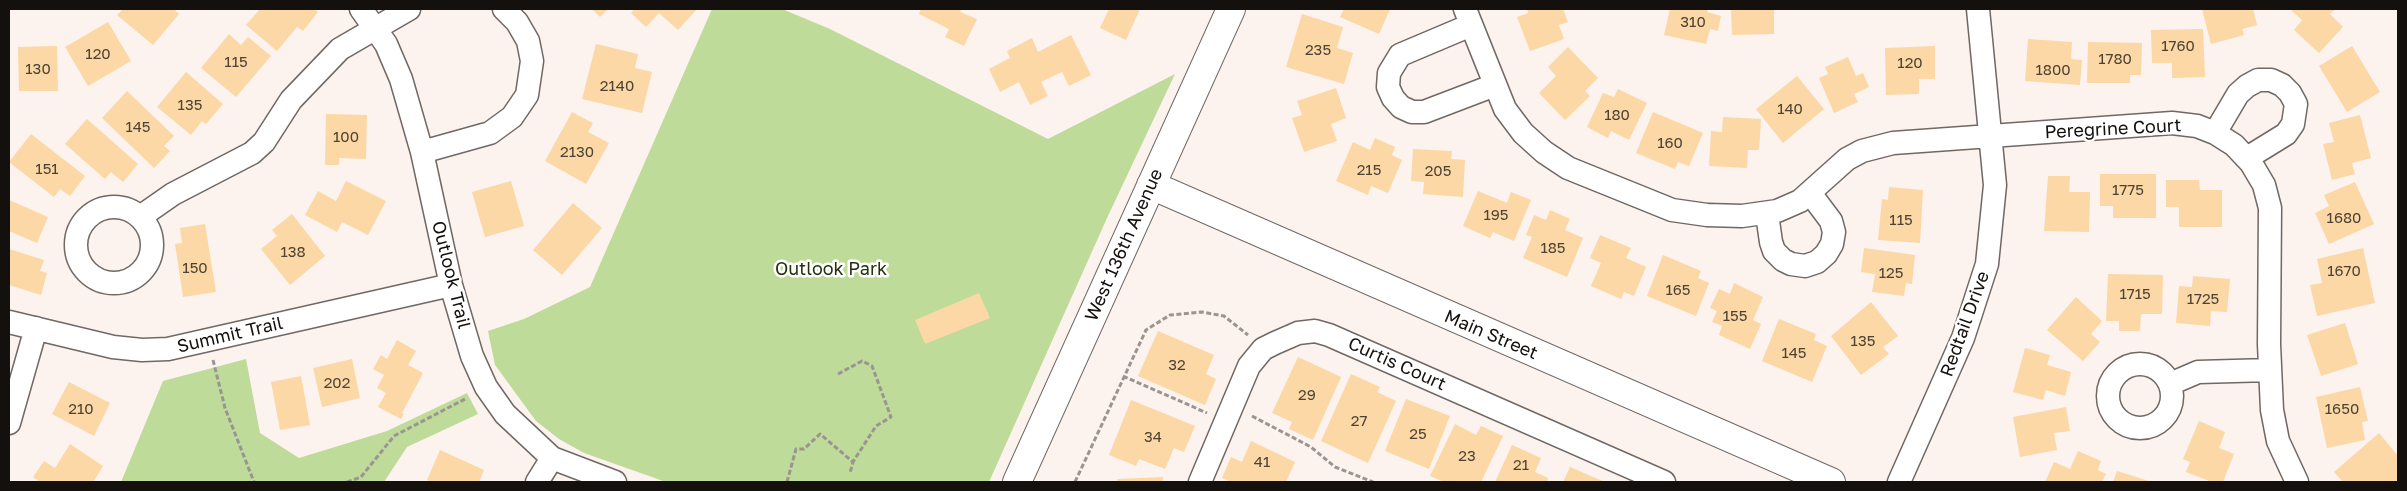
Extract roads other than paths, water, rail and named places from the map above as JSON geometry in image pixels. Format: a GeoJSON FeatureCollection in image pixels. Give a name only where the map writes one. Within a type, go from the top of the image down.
{"type":"FeatureCollection","features":[{"type":"Feature","properties":{"kind":"main road","name":"West 136th Avenue"},"geometry":{"type":"LineString","coordinates":[[1017,482],[1231,9]]}},
{"type":"Feature","properties":{"kind":"main road","name":"Main Street"},"geometry":{"type":"LineString","coordinates":[[1151,185],[1831,482]]}},
{"type":"Feature","properties":{"kind":"street","name":"Outlook Trail"},"geometry":{"type":"LineString","coordinates":[[361,9],[386,44],[401,79],[422,152],[451,285],[472,356],[486,387],[505,414],[552,458],[615,482]]}},
{"type":"Feature","properties":{"kind":"street"},"geometry":{"type":"LineString","coordinates":[[140,217],[173,194],[258,161],[264,142],[291,100],[311,78],[340,49],[409,9]]}},
{"type":"Feature","properties":{"kind":"street"},"geometry":{"type":"LineString","coordinates":[[422,152],[490,133],[512,117],[522,102],[530,84],[532,61],[524,34],[518,22],[504,9]]}},
{"type":"Feature","properties":{"kind":"street","name":"Redtail Drive"},"geometry":{"type":"LineString","coordinates":[[1899,482],[1963,338],[1987,264],[1995,185],[1978,9]]}},
{"type":"Feature","properties":{"kind":"street"},"geometry":{"type":"LineString","coordinates":[[1495,85],[1424,112],[1412,112],[1402,107],[1390,93],[1388,87],[1389,73],[1400,56],[1468,17],[1505,110],[1523,133],[1544,152],[1568,168],[1672,210],[1707,215],[1766,214],[1800,201],[1810,193],[1831,220],[1834,232],[1832,244],[1826,254],[1817,262],[1805,266],[1791,264],[1783,260],[1774,251],[1766,214]]}},
{"type":"Feature","properties":{"kind":"street"},"geometry":{"type":"LineString","coordinates":[[2215,133],[2238,94],[2247,86],[2264,80],[2282,85],[2290,93],[2296,104],[2293,124],[2286,134],[2247,158]]}},
{"type":"Feature","properties":{"kind":"street","name":"Peregrine Court"},"geometry":{"type":"LineString","coordinates":[[1810,193],[1847,159],[1873,147],[1991,136],[2172,123],[2197,126],[2215,133],[2234,145],[2247,158],[2264,185],[2270,208],[2270,370],[2272,410],[2278,441],[2297,482]]}},
{"type":"Feature","properties":{"kind":"street","name":"Summit Trail"},"geometry":{"type":"LineString","coordinates":[[9,322],[113,347],[142,350],[168,349],[451,285]]}},
{"type":"Feature","properties":{"kind":"street"},"geometry":{"type":"LineString","coordinates":[[9,423],[36,328]]}},
{"type":"Feature","properties":{"kind":"street","name":"Curtis Court"},"geometry":{"type":"LineString","coordinates":[[1200,482],[1249,366],[1263,349],[1298,333],[1315,331],[1329,335],[1664,482]]}},
{"type":"Feature","properties":{"kind":"street"},"geometry":{"type":"LineString","coordinates":[[2170,384],[2198,372],[2270,370]]}},
{"type":"Feature","properties":{"kind":"street"},"geometry":{"type":"LineString","coordinates":[[537,482],[552,458]]}},
{"type":"Feature","properties":{"kind":"park label","name":"Outlook Park"},"geometry":{"type":"Point","coordinates":[831,269]}}]}
